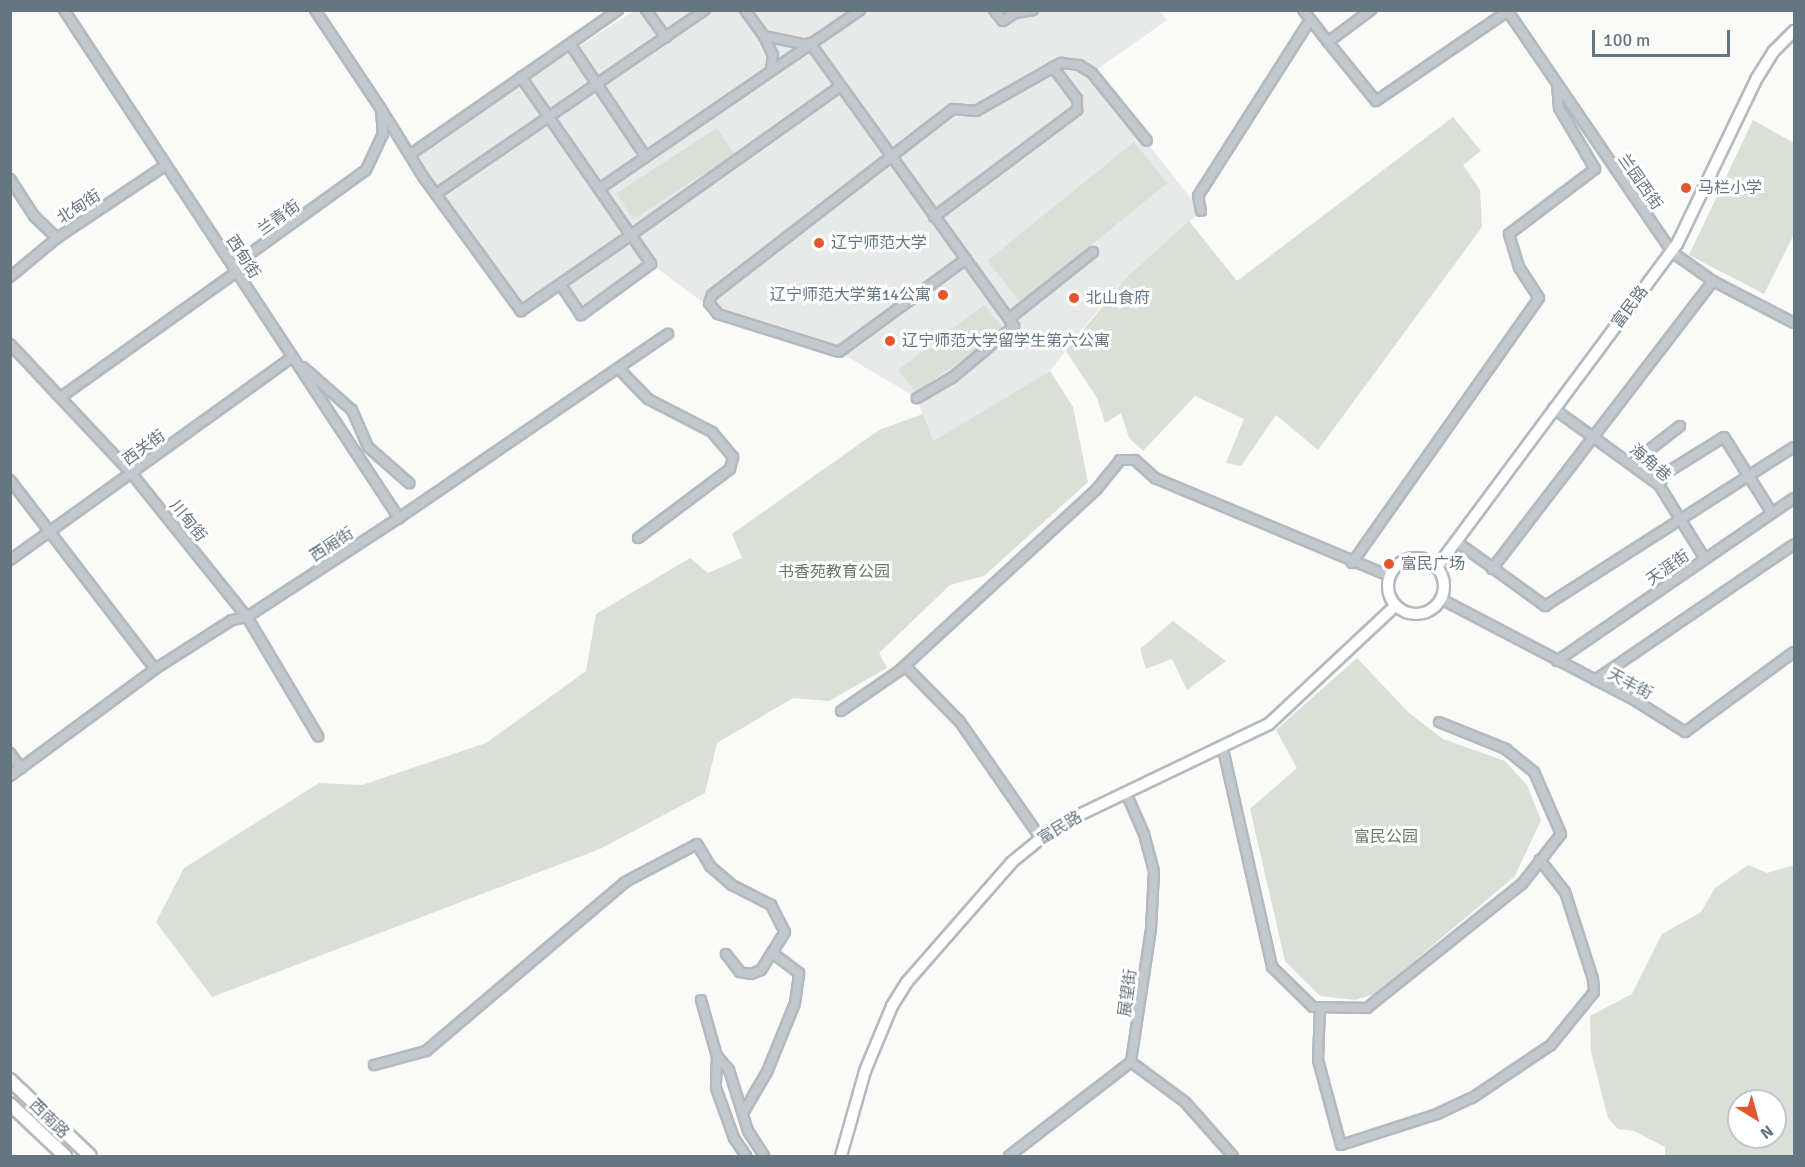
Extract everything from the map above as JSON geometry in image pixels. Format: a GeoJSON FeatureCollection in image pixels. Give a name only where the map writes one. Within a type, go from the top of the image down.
{"type":"FeatureCollection","features":[{"type":"Feature","properties":{"kind":"main road","name":"西南路"},"geometry":{"type":"LineString","coordinates":[[10,1080],[90,1156]]}},
{"type":"Feature","properties":{"kind":"main road","name":"西南路"},"geometry":{"type":"LineString","coordinates":[[10,1104],[65,1156]]}},
{"type":"Feature","properties":{"kind":"street","name":"西甸街"},"geometry":{"type":"LineString","coordinates":[[64,10],[399,518]]}},
{"type":"Feature","properties":{"kind":"street"},"geometry":{"type":"LineString","coordinates":[[315,10],[436,194],[521,311],[841,86]]}},
{"type":"Feature","properties":{"kind":"street"},"geometry":{"type":"LineString","coordinates":[[411,154],[618,10]]}},
{"type":"Feature","properties":{"kind":"street"},"geometry":{"type":"LineString","coordinates":[[646,10],[666,38]]}},
{"type":"Feature","properties":{"kind":"street"},"geometry":{"type":"LineString","coordinates":[[436,194],[705,10]]}},
{"type":"Feature","properties":{"kind":"street"},"geometry":{"type":"LineString","coordinates":[[745,10],[764,36],[773,55],[771,70]]}},
{"type":"Feature","properties":{"kind":"street"},"geometry":{"type":"LineString","coordinates":[[599,189],[860,10]]}},
{"type":"Feature","properties":{"kind":"street"},"geometry":{"type":"LineString","coordinates":[[994,10],[1006,21],[1015,14],[1033,10]]}},
{"type":"Feature","properties":{"kind":"street"},"geometry":{"type":"LineString","coordinates":[[1303,10],[1376,101],[1507,11]]}},
{"type":"Feature","properties":{"kind":"street"},"geometry":{"type":"LineString","coordinates":[[1328,42],[1371,10]]}},
{"type":"Feature","properties":{"kind":"street","name":"兰园西街"},"geometry":{"type":"LineString","coordinates":[[1507,11],[1672,252],[1713,281],[1794,323]]}},
{"type":"Feature","properties":{"kind":"street"},"geometry":{"type":"LineString","coordinates":[[1201,211],[1198,196],[1310,20]]}},
{"type":"Feature","properties":{"kind":"street","name":"富民路"},"geometry":{"type":"LineString","coordinates":[[1437,567],[1553,408],[1672,252],[1724,153],[1757,78],[1773,52],[1794,31]]}},
{"type":"Feature","properties":{"kind":"street"},"geometry":{"type":"LineString","coordinates":[[764,36],[809,44],[1010,318],[1014,330],[953,377],[917,398]]}},
{"type":"Feature","properties":{"kind":"street"},"geometry":{"type":"LineString","coordinates":[[570,44],[646,157]]}},
{"type":"Feature","properties":{"kind":"street"},"geometry":{"type":"LineString","coordinates":[[966,259],[839,352],[718,314],[712,309],[712,295],[890,155],[953,109],[976,111],[1061,63],[1079,65],[1092,73],[1147,141]]}},
{"type":"Feature","properties":{"kind":"street"},"geometry":{"type":"LineString","coordinates":[[934,217],[1077,110],[1077,99],[1053,67]]}},
{"type":"Feature","properties":{"kind":"street"},"geometry":{"type":"LineString","coordinates":[[521,77],[651,264],[581,315],[560,284]]}},
{"type":"Feature","properties":{"kind":"street"},"geometry":{"type":"LineString","coordinates":[[1352,563],[1539,298],[1519,267],[1509,234],[1595,169],[1559,108],[1557,86]]}},
{"type":"Feature","properties":{"kind":"street","name":"兰青街"},"geometry":{"type":"LineString","coordinates":[[61,397],[236,272],[244,258],[366,170],[384,135],[381,109]]}},
{"type":"Feature","properties":{"kind":"street","name":"北甸街"},"geometry":{"type":"LineString","coordinates":[[10,277],[57,238],[166,165]]}},
{"type":"Feature","properties":{"kind":"street"},"geometry":{"type":"LineString","coordinates":[[10,179],[34,216],[57,238]]}},
{"type":"Feature","properties":{"kind":"street"},"geometry":{"type":"LineString","coordinates":[[1010,318],[1093,252]]}},
{"type":"Feature","properties":{"kind":"street"},"geometry":{"type":"LineString","coordinates":[[1492,569],[1713,281]]}},
{"type":"Feature","properties":{"kind":"street","name":"西厢街"},"geometry":{"type":"LineString","coordinates":[[10,776],[155,669],[232,620],[247,617],[399,518],[668,334]]}},
{"type":"Feature","properties":{"kind":"street","name":"川甸街"},"geometry":{"type":"LineString","coordinates":[[10,344],[131,473],[247,617],[318,735]]}},
{"type":"Feature","properties":{"kind":"street"},"geometry":{"type":"LineString","coordinates":[[294,359],[352,410],[368,447],[409,483]]}},
{"type":"Feature","properties":{"kind":"street","name":"西关街"},"geometry":{"type":"LineString","coordinates":[[10,560],[294,359]]}},
{"type":"Feature","properties":{"kind":"street"},"geometry":{"type":"LineString","coordinates":[[618,368],[648,399],[712,432],[733,457],[730,468],[638,538]]}},
{"type":"Feature","properties":{"kind":"street","name":"海角巷"},"geometry":{"type":"LineString","coordinates":[[1553,408],[1595,435],[1659,485],[1705,559]]}},
{"type":"Feature","properties":{"kind":"street"},"geometry":{"type":"LineString","coordinates":[[1631,464],[1680,426]]}},
{"type":"Feature","properties":{"kind":"street"},"geometry":{"type":"LineString","coordinates":[[1659,485],[1666,473],[1724,436],[1772,513]]}},
{"type":"Feature","properties":{"kind":"street"},"geometry":{"type":"LineString","coordinates":[[1457,542],[1545,606],[1794,447]]}},
{"type":"Feature","properties":{"kind":"street"},"geometry":{"type":"LineString","coordinates":[[841,711],[905,666],[1096,490],[1119,460],[1135,460],[1155,478],[1352,563],[1389,576]]}},
{"type":"Feature","properties":{"kind":"street"},"geometry":{"type":"LineString","coordinates":[[10,480],[155,669]]}},
{"type":"Feature","properties":{"kind":"street","name":"天涯街"},"geometry":{"type":"LineString","coordinates":[[1557,661],[1794,498]]}},
{"type":"Feature","properties":{"kind":"street"},"geometry":{"type":"LineString","coordinates":[[1594,680],[1794,544]]}},
{"type":"Feature","properties":{"kind":"street"},"geometry":{"type":"LineString","coordinates":[[1408,559],[1426,560],[1437,567],[1444,580],[1441,599],[1420,615],[1395,606],[1388,591],[1389,576],[1408,559]]}},
{"type":"Feature","properties":{"kind":"street","name":"天丰街"},"geometry":{"type":"LineString","coordinates":[[1441,599],[1594,680],[1685,732],[1794,652]]}},
{"type":"Feature","properties":{"kind":"street","name":"富民路"},"geometry":{"type":"LineString","coordinates":[[841,1156],[872,1050],[902,990],[1012,862],[1040,837],[1126,793],[1223,749],[1286,712],[1395,606]]}},
{"type":"Feature","properties":{"kind":"street"},"geometry":{"type":"LineString","coordinates":[[905,666],[960,722],[1040,837]]}},
{"type":"Feature","properties":{"kind":"street"},"geometry":{"type":"LineString","coordinates":[[1223,749],[1272,967],[1295,992],[1320,1008],[1367,1008],[1522,884],[1561,834],[1534,772],[1506,749],[1439,722]]}},
{"type":"Feature","properties":{"kind":"street"},"geometry":{"type":"LineString","coordinates":[[10,753],[21,768]]}},
{"type":"Feature","properties":{"kind":"street","name":"展望街"},"geometry":{"type":"LineString","coordinates":[[1126,793],[1144,834],[1155,872],[1151,929],[1131,1062]]}},
{"type":"Feature","properties":{"kind":"street"},"geometry":{"type":"LineString","coordinates":[[374,1065],[426,1051],[625,882],[697,844],[711,866],[732,885],[771,905],[780,917],[785,933],[761,970],[751,974],[740,972],[726,954]]}},
{"type":"Feature","properties":{"kind":"street"},"geometry":{"type":"LineString","coordinates":[[1320,1008],[1318,1060],[1341,1145],[1437,1114],[1472,1098],[1551,1045],[1594,992],[1565,892],[1540,860]]}},
{"type":"Feature","properties":{"kind":"street"},"geometry":{"type":"LineString","coordinates":[[743,1113],[767,1072],[795,1003],[799,973],[772,952]]}},
{"type":"Feature","properties":{"kind":"street"},"geometry":{"type":"LineString","coordinates":[[701,1000],[717,1056],[716,1088],[734,1138],[746,1156]]}},
{"type":"Feature","properties":{"kind":"street"},"geometry":{"type":"LineString","coordinates":[[717,1056],[729,1070],[743,1113],[764,1156]]}},
{"type":"Feature","properties":{"kind":"street"},"geometry":{"type":"LineString","coordinates":[[1009,1156],[1131,1062],[1185,1102],[1233,1156]]}},
{"type":"Feature","properties":{"kind":"shaded area","name":"辽宁师范大学"},"geometry":{"type":"Polygon","coordinates":[[[634,11],[1160,11],[1167,20],[1092,73],[1201,211],[1113,291],[1050,371],[932,442],[917,398],[839,352],[712,309],[651,264],[581,315],[559,284],[521,311],[411,154],[634,11]]]}},
{"type":"Feature","properties":{"kind":"green space"},"geometry":{"type":"Polygon","coordinates":[[[1453,117],[1481,151],[1463,165],[1480,190],[1482,227],[1318,450],[1276,415],[1241,466],[1226,463],[1244,419],[1195,396],[1143,451],[1129,438],[1121,413],[1105,423],[1097,398],[1066,351],[1126,278],[1189,221],[1237,281],[1453,117]]]}},
{"type":"Feature","properties":{"kind":"green space"},"geometry":{"type":"Polygon","coordinates":[[[1753,120],[1794,143],[1794,234],[1764,294],[1689,255],[1753,120]]]}},
{"type":"Feature","properties":{"kind":"green space"},"geometry":{"type":"Polygon","coordinates":[[[717,128],[734,154],[633,219],[616,193],[717,128]]]}},
{"type":"Feature","properties":{"kind":"green space"},"geometry":{"type":"Polygon","coordinates":[[[1134,142],[1167,183],[1020,302],[987,261],[1134,142]]]}},
{"type":"Feature","properties":{"kind":"green space"},"geometry":{"type":"Polygon","coordinates":[[[984,305],[1002,327],[994,338],[916,392],[898,370],[984,305]]]}},
{"type":"Feature","properties":{"kind":"green space","name":"书香苑教育公园"},"geometry":{"type":"Polygon","coordinates":[[[1050,371],[1073,407],[1088,482],[984,576],[950,585],[879,653],[887,668],[829,701],[793,698],[717,743],[705,793],[600,849],[212,997],[156,922],[184,868],[319,783],[362,785],[486,743],[586,671],[596,614],[690,558],[708,573],[742,558],[732,534],[879,430],[923,414],[933,441],[1050,371]]]}},
{"type":"Feature","properties":{"kind":"green space"},"geometry":{"type":"Polygon","coordinates":[[[1173,621],[1226,661],[1187,690],[1172,659],[1146,669],[1140,649],[1173,621]]]}},
{"type":"Feature","properties":{"kind":"green space","name":"富民公园"},"geometry":{"type":"Polygon","coordinates":[[[1357,658],[1408,712],[1443,739],[1505,761],[1527,785],[1541,820],[1515,876],[1375,994],[1355,1000],[1320,996],[1285,961],[1250,809],[1297,768],[1276,730],[1357,658]]]}},
{"type":"Feature","properties":{"kind":"green space"},"geometry":{"type":"Polygon","coordinates":[[[1748,865],[1767,873],[1794,865],[1794,1156],[1665,1156],[1665,1147],[1634,1131],[1618,1129],[1608,1118],[1591,1051],[1590,1016],[1632,994],[1662,934],[1701,912],[1715,888],[1748,865]]]}},
{"type":"Feature","properties":{"kind":"place","name":"马栏小学"},"geometry":{"type":"Point","coordinates":[1686,188]}},
{"type":"Feature","properties":{"kind":"place","name":"辽宁师范大学"},"geometry":{"type":"Point","coordinates":[819,243]}},
{"type":"Feature","properties":{"kind":"place","name":"辽宁师范大学第14公寓"},"geometry":{"type":"Point","coordinates":[943,295]}},
{"type":"Feature","properties":{"kind":"place","name":"北山食府"},"geometry":{"type":"Point","coordinates":[1074,298]}},
{"type":"Feature","properties":{"kind":"place","name":"辽宁师范大学留学生第六公寓"},"geometry":{"type":"Point","coordinates":[890,341]}},
{"type":"Feature","properties":{"kind":"place","name":"富民广场"},"geometry":{"type":"Point","coordinates":[1389,564]}}]}
